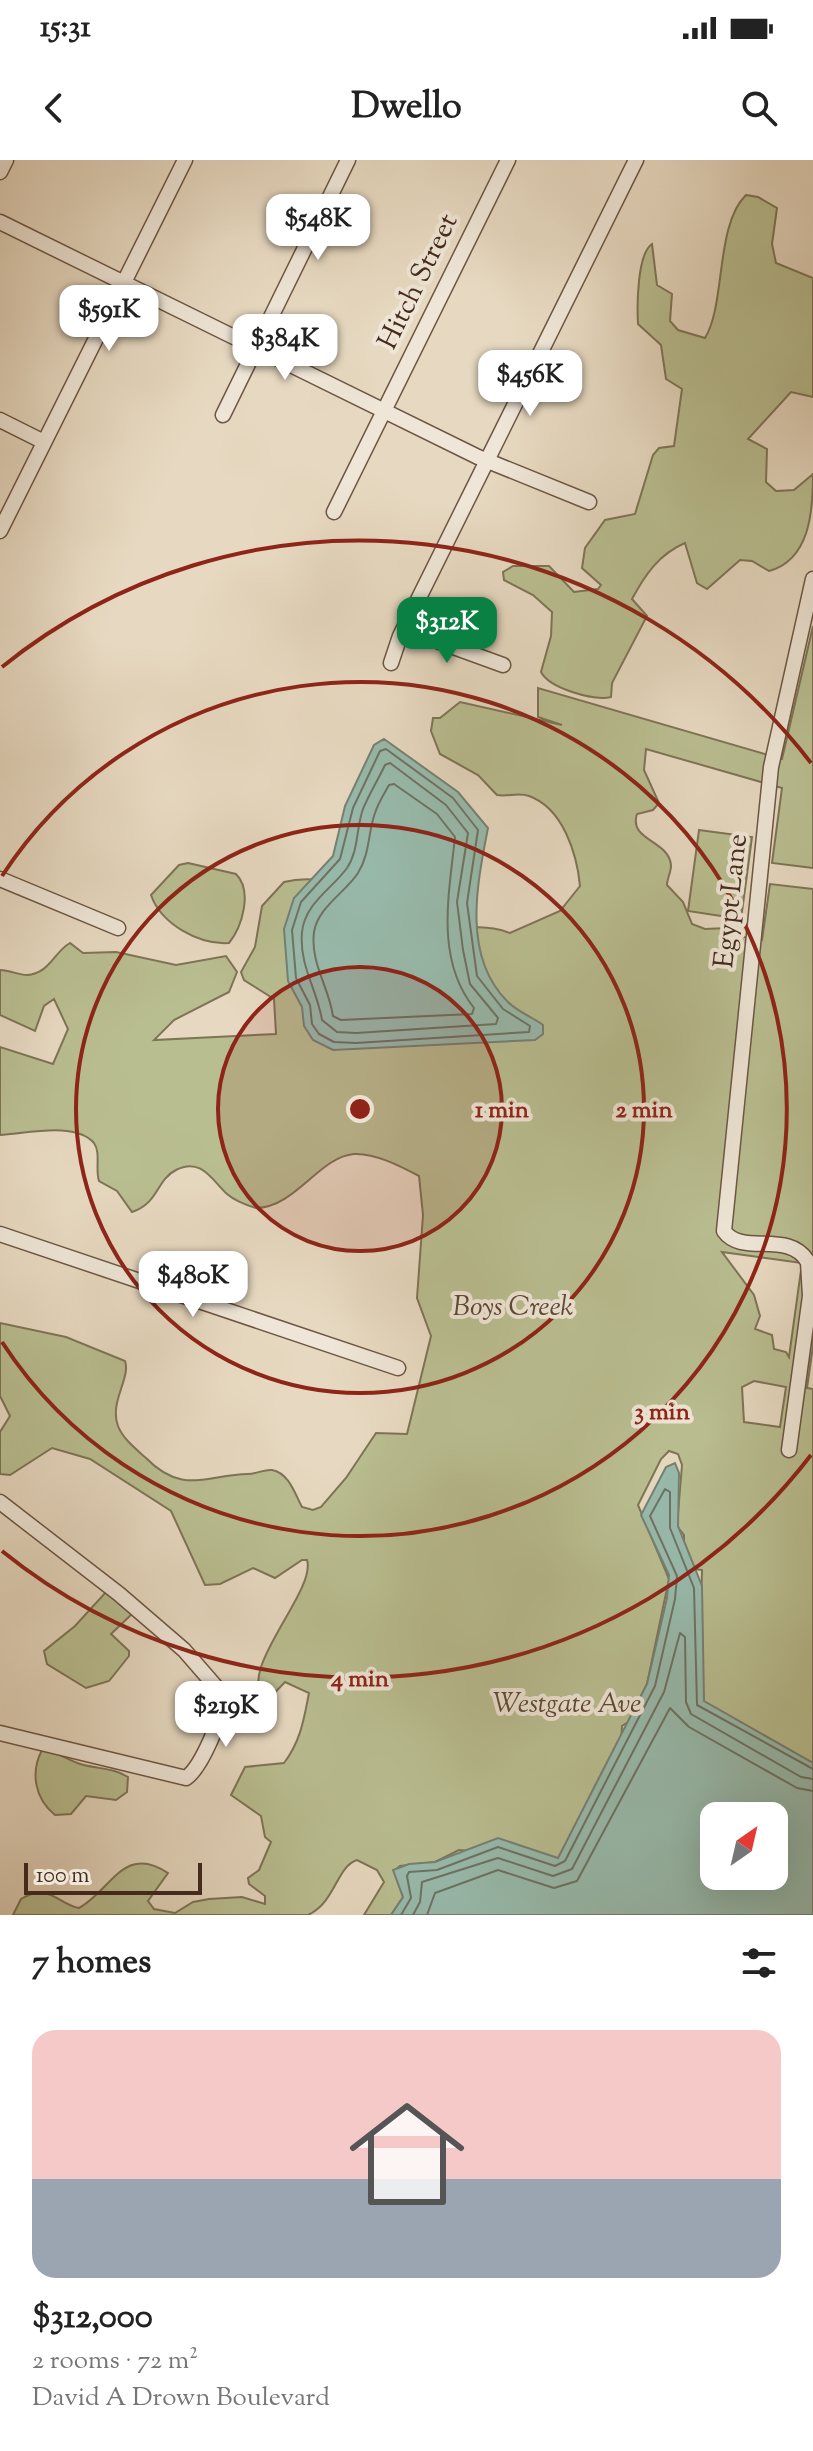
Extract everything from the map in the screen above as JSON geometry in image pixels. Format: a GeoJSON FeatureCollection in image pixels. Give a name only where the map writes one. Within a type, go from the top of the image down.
{"type":"FeatureCollection","features":[{"type":"Feature","properties":{"kind":"street"},"geometry":{"type":"LineString","coordinates":[[0,172],[6,160]]}},
{"type":"Feature","properties":{"kind":"street"},"geometry":{"type":"LineString","coordinates":[[0,530],[185,160]]}},
{"type":"Feature","properties":{"kind":"street"},"geometry":{"type":"LineString","coordinates":[[223,415],[348,160]]}},
{"type":"Feature","properties":{"kind":"street","name":"Hitch Street"},"geometry":{"type":"LineString","coordinates":[[334,512],[508,160]]}},
{"type":"Feature","properties":{"kind":"street"},"geometry":{"type":"LineString","coordinates":[[391,663],[404,629],[636,160]]}},
{"type":"Feature","properties":{"kind":"street"},"geometry":{"type":"LineString","coordinates":[[0,222],[385,411],[589,502]]}},
{"type":"Feature","properties":{"kind":"street"},"geometry":{"type":"LineString","coordinates":[[0,420],[44,442]]}},
{"type":"Feature","properties":{"kind":"street","name":"Egypt Lane"},"geometry":{"type":"LineString","coordinates":[[789,1450],[811,1275],[800,1252],[787,1245],[734,1240],[724,1231],[772,764],[813,579]]}},
{"type":"Feature","properties":{"kind":"street"},"geometry":{"type":"LineString","coordinates":[[404,629],[503,665]]}},
{"type":"Feature","properties":{"kind":"street"},"geometry":{"type":"LineString","coordinates":[[0,879],[118,928]]}},
{"type":"Feature","properties":{"kind":"street"},"geometry":{"type":"LineString","coordinates":[[0,1234],[398,1368]]}},
{"type":"Feature","properties":{"kind":"street"},"geometry":{"type":"LineString","coordinates":[[0,1502],[162,1632],[205,1671],[224,1696],[215,1728],[196,1769],[186,1778],[0,1733]]}},
{"type":"Feature","properties":{"kind":"green space"},"geometry":{"type":"Polygon","coordinates":[[[746,195],[758,197],[777,208],[772,244],[776,263],[813,278],[813,397],[791,392],[748,439],[767,449],[766,482],[776,491],[794,490],[813,474],[812,503],[806,532],[801,545],[783,565],[769,571],[752,561],[740,560],[707,589],[697,583],[685,543],[668,553],[648,574],[632,599],[647,616],[612,683],[611,697],[572,692],[553,683],[541,672],[551,636],[552,612],[533,595],[504,580],[503,572],[513,566],[549,566],[574,592],[598,589],[601,585],[582,568],[585,548],[605,520],[635,514],[653,455],[659,448],[674,446],[682,389],[666,379],[661,345],[638,324],[643,258],[652,244],[657,285],[672,294],[670,321],[678,330],[705,338],[716,306],[729,225],[746,195]]]}},
{"type":"Feature","properties":{"kind":"green space"},"geometry":{"type":"Polygon","coordinates":[[[813,626],[813,868],[772,863],[782,788],[646,749],[644,770],[659,803],[653,810],[637,814],[636,823],[638,830],[669,857],[671,866],[667,885],[683,902],[692,924],[705,929],[727,928],[739,936],[762,940],[770,884],[813,889],[813,1346],[807,1388],[813,1389],[813,1831],[788,1806],[788,1802],[784,1802],[724,1741],[699,1693],[702,1570],[695,1569],[684,1535],[677,1526],[682,1465],[678,1454],[669,1451],[661,1459],[638,1505],[669,1579],[647,1684],[628,1722],[622,1726],[621,1747],[558,1859],[459,1850],[435,1862],[400,1866],[394,1871],[403,1897],[391,1915],[364,1915],[384,1882],[377,1870],[357,1860],[344,1870],[325,1902],[308,1915],[13,1915],[21,1899],[39,1893],[79,1908],[119,1873],[140,1863],[153,1865],[168,1873],[148,1901],[154,1909],[175,1913],[193,1902],[242,1897],[265,1904],[265,1896],[249,1884],[248,1878],[259,1870],[271,1842],[265,1837],[261,1816],[231,1795],[245,1767],[284,1763],[301,1729],[309,1693],[285,1682],[267,1701],[259,1689],[259,1672],[266,1653],[300,1592],[307,1574],[307,1560],[302,1560],[275,1578],[253,1568],[220,1584],[205,1585],[171,1511],[90,1459],[52,1448],[10,1475],[0,1474],[0,1432],[10,1416],[0,1396],[0,1323],[66,1337],[125,1361],[125,1375],[116,1408],[118,1426],[130,1444],[159,1469],[183,1480],[272,1470],[283,1475],[302,1507],[313,1510],[321,1507],[346,1478],[376,1433],[407,1434],[431,1336],[417,1298],[423,1215],[419,1176],[396,1164],[362,1154],[341,1157],[283,1200],[256,1208],[230,1196],[199,1168],[185,1167],[169,1174],[153,1197],[132,1212],[117,1191],[99,1181],[96,1147],[86,1136],[62,1131],[0,1135],[0,1047],[53,1064],[68,1029],[54,999],[44,1006],[35,1031],[0,1015],[0,970],[35,974],[70,943],[83,953],[116,952],[176,965],[226,956],[237,972],[229,992],[174,1020],[154,1040],[276,1034],[274,999],[244,980],[241,972],[255,947],[262,906],[284,882],[306,879],[328,881],[435,920],[510,933],[560,911],[580,886],[572,847],[559,821],[541,802],[529,796],[497,795],[478,775],[440,754],[431,731],[433,718],[440,718],[460,702],[562,725],[538,717],[538,688],[782,759],[813,626]],[[722,1252],[754,1295],[760,1316],[755,1329],[772,1335],[774,1349],[786,1352],[789,1357],[802,1263],[722,1252]],[[754,1381],[742,1387],[744,1422],[780,1427],[786,1387],[754,1381]]]}},
{"type":"Feature","properties":{"kind":"green space"},"geometry":{"type":"Polygon","coordinates":[[[699,830],[752,837],[741,919],[688,911],[699,830]]]}},
{"type":"Feature","properties":{"kind":"green space"},"geometry":{"type":"Polygon","coordinates":[[[188,863],[236,874],[241,881],[244,909],[229,943],[217,943],[182,931],[156,905],[151,895],[179,865],[188,863]]]}},
{"type":"Feature","properties":{"kind":"green space"},"geometry":{"type":"Polygon","coordinates":[[[106,1592],[134,1612],[111,1634],[129,1651],[129,1656],[109,1681],[86,1688],[47,1664],[44,1651],[75,1626],[106,1592]]]}},
{"type":"Feature","properties":{"kind":"green space"},"geometry":{"type":"Polygon","coordinates":[[[42,1750],[123,1774],[128,1777],[127,1792],[116,1800],[86,1796],[71,1814],[55,1815],[48,1809],[36,1785],[36,1768],[42,1750]]]}},
{"type":"Feature","properties":{"kind":"water"},"geometry":{"type":"Polygon","coordinates":[[[384,739],[458,792],[488,828],[477,895],[478,941],[493,983],[511,1005],[543,1025],[543,1034],[535,1040],[333,1050],[313,1040],[304,1026],[302,1007],[288,981],[284,929],[294,898],[333,856],[345,806],[374,745],[384,739]]]}},
{"type":"Feature","properties":{"kind":"water"},"geometry":{"type":"Polygon","coordinates":[[[675,1463],[679,1473],[678,1526],[702,1586],[704,1701],[813,1763],[813,1915],[391,1915],[403,1897],[393,1870],[409,1864],[435,1862],[498,1838],[558,1858],[647,1684],[667,1598],[669,1575],[641,1515],[666,1467],[675,1463]]]}},
{"type":"Feature","properties":{"kind":"park label","name":"Boys Creek"},"geometry":{"type":"Point","coordinates":[513,1308]}},
{"type":"Feature","properties":{"kind":"park label","name":"Westgate Ave"},"geometry":{"type":"Point","coordinates":[567,1705]}}]}
